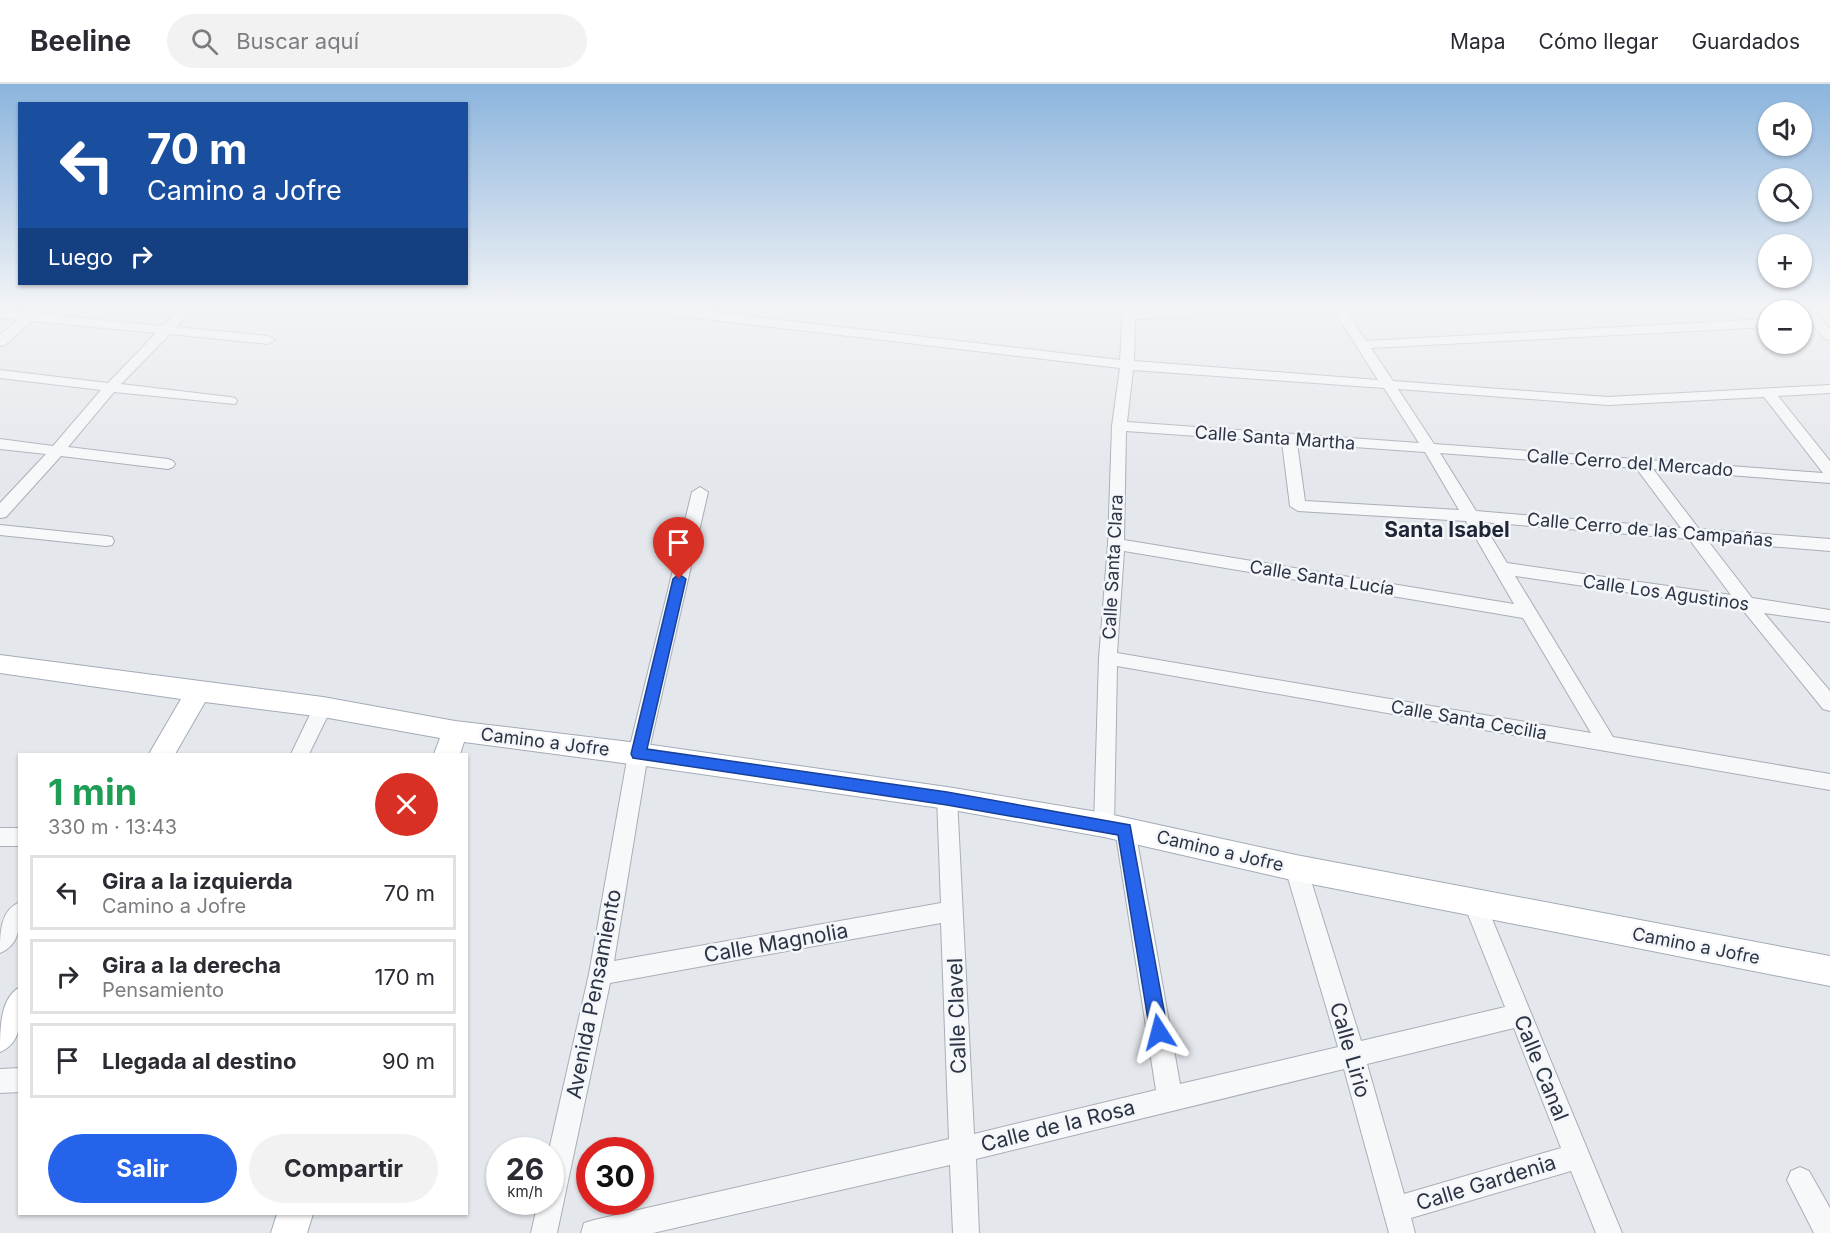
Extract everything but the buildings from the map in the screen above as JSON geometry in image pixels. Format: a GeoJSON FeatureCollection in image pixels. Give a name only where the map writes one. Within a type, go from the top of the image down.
{"type":"FeatureCollection","features":[{"type":"Feature","properties":{"kind":"main road","name":"Camino a Jofre"},"geometry":{"type":"LineString","coordinates":[[0,664],[323,707],[451,743],[638,754],[947,798],[1115,827],[1296,868],[1830,971]]}},
{"type":"Feature","properties":{"kind":"main road"},"geometry":{"type":"LineString","coordinates":[[163,753],[198,692]]}},
{"type":"Feature","properties":{"kind":"main road"},"geometry":{"type":"LineString","coordinates":[[0,1036],[18,1005]]}},
{"type":"Feature","properties":{"kind":"main road"},"geometry":{"type":"LineString","coordinates":[[289,1233],[295,1215]]}},
{"type":"Feature","properties":{"kind":"street"},"geometry":{"type":"LineString","coordinates":[[0,513],[111,387],[135,363]]}},
{"type":"Feature","properties":{"kind":"street"},"geometry":{"type":"LineString","coordinates":[[1107,363],[1608,401],[1830,389]]}},
{"type":"Feature","properties":{"kind":"street"},"geometry":{"type":"LineString","coordinates":[[1374,363],[1431,450],[1608,745]]}},
{"type":"Feature","properties":{"kind":"street","name":"Calle Santa Clara"},"geometry":{"type":"LineString","coordinates":[[1127,365],[1119,426],[1116,544],[1108,658],[1115,827],[1170,1099]]}},
{"type":"Feature","properties":{"kind":"street"},"geometry":{"type":"LineString","coordinates":[[0,374],[230,401]]}},
{"type":"Feature","properties":{"kind":"street"},"geometry":{"type":"LineString","coordinates":[[1769,394],[1830,471]]}},
{"type":"Feature","properties":{"kind":"street","name":"Calle Santa Martha"},"geometry":{"type":"LineString","coordinates":[[1119,426],[1431,450]]}},
{"type":"Feature","properties":{"kind":"street","name":"Calle Cerro de las Campañas"},"geometry":{"type":"LineString","coordinates":[[1288,439],[1298,506],[1470,516],[1830,545]]}},
{"type":"Feature","properties":{"kind":"street"},"geometry":{"type":"LineString","coordinates":[[0,444],[168,464]]}},
{"type":"Feature","properties":{"kind":"street","name":"Calle Cerro del Mercado"},"geometry":{"type":"LineString","coordinates":[[1431,450],[1640,462],[1830,478]]}},
{"type":"Feature","properties":{"kind":"street"},"geometry":{"type":"LineString","coordinates":[[1640,462],[1747,604],[1830,704]]}},
{"type":"Feature","properties":{"kind":"street","name":"Avenida Pensamiento"},"geometry":{"type":"LineString","coordinates":[[544,1233],[600,974],[638,754],[700,492]]}},
{"type":"Feature","properties":{"kind":"street"},"geometry":{"type":"LineString","coordinates":[[0,530],[106,541]]}},
{"type":"Feature","properties":{"kind":"street","name":"Calle Santa Lucía"},"geometry":{"type":"LineString","coordinates":[[1116,544],[1527,612]]}},
{"type":"Feature","properties":{"kind":"street","name":"Calle Los Agustinos"},"geometry":{"type":"LineString","coordinates":[[1502,568],[1830,616]]}},
{"type":"Feature","properties":{"kind":"street","name":"Calle Santa Cecilia"},"geometry":{"type":"LineString","coordinates":[[1108,658],[1830,782]]}},
{"type":"Feature","properties":{"kind":"street"},"geometry":{"type":"LineString","coordinates":[[300,753],[323,707]]}},
{"type":"Feature","properties":{"kind":"street","name":"Calle Clavel"},"geometry":{"type":"LineString","coordinates":[[947,798],[966,1233]]}},
{"type":"Feature","properties":{"kind":"street"},"geometry":{"type":"LineString","coordinates":[[0,837],[18,837]]}},
{"type":"Feature","properties":{"kind":"street","name":"Calle Lirio"},"geometry":{"type":"LineString","coordinates":[[1296,868],[1353,1056],[1399,1222]]}},
{"type":"Feature","properties":{"kind":"street","name":"Calle Canal"},"geometry":{"type":"LineString","coordinates":[[1474,903],[1609,1233]]}},
{"type":"Feature","properties":{"kind":"street","name":"Calle Magnolia"},"geometry":{"type":"LineString","coordinates":[[600,974],[952,911]]}},
{"type":"Feature","properties":{"kind":"street"},"geometry":{"type":"LineString","coordinates":[[0,942],[18,915]]}},
{"type":"Feature","properties":{"kind":"street","name":"Calle de la Rosa"},"geometry":{"type":"LineString","coordinates":[[594,1233],[963,1149],[1520,1015]]}},
{"type":"Feature","properties":{"kind":"street"},"geometry":{"type":"LineString","coordinates":[[0,1081],[18,1080]]}},
{"type":"Feature","properties":{"kind":"street","name":"Calle Gardenia"},"geometry":{"type":"LineString","coordinates":[[1399,1222],[1577,1156]]}},
{"type":"Feature","properties":{"kind":"street"},"geometry":{"type":"LineString","coordinates":[[1800,1180],[1829,1233]]}},
{"type":"Feature","properties":{"kind":"district","name":"Santa Isabel"},"geometry":{"type":"Point","coordinates":[1447,530]}},
{"type":"Feature","properties":{"kind":"route"},"geometry":{"type":"LineString","coordinates":[[679,579],[638,754],[947,798],[1125,829],[1159,1032]]}}]}
